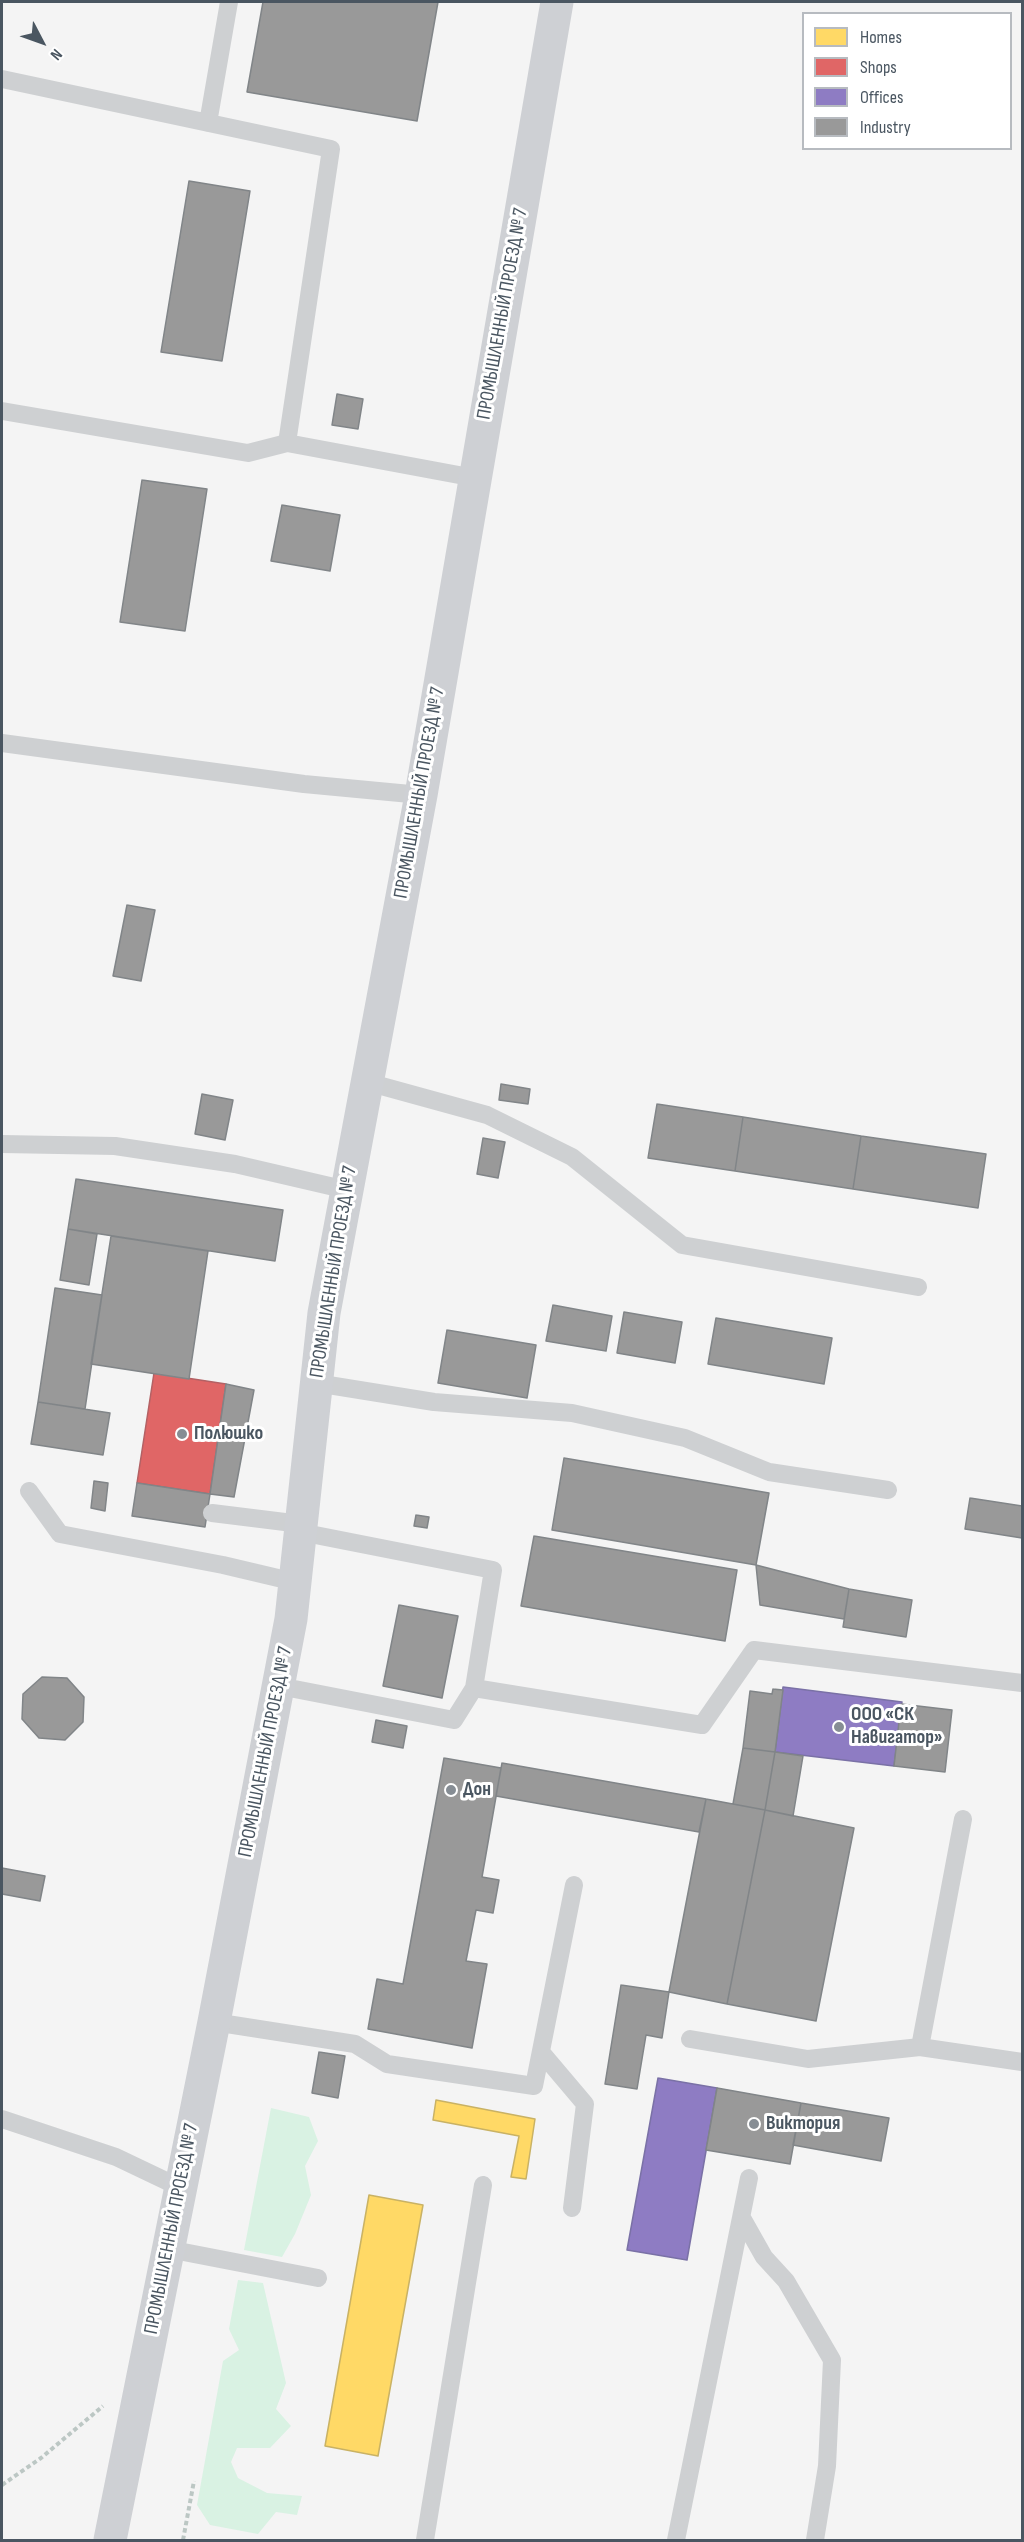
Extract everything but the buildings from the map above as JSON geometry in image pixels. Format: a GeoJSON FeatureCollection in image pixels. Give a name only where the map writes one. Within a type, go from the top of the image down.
{"type":"FeatureCollection","features":[{"type":"Feature","properties":{"kind":"street","name":"ПРОМЫШЛЕННЫЙ ПРОЕЗД № 7"},"geometry":{"type":"LineString","coordinates":[[110,2541],[279,1686],[295,1582],[324,1313],[421,795],[557,2]]}},
{"type":"Feature","properties":{"kind":"lane"},"geometry":{"type":"LineString","coordinates":[[207,123],[229,2]]}},
{"type":"Feature","properties":{"kind":"lane"},"geometry":{"type":"LineString","coordinates":[[2,79],[331,149],[287,443]]}},
{"type":"Feature","properties":{"kind":"lane"},"geometry":{"type":"LineString","coordinates":[[2,411],[248,453],[287,443],[475,478]]}},
{"type":"Feature","properties":{"kind":"lane"},"geometry":{"type":"LineString","coordinates":[[2,742],[304,784],[421,795]]}},
{"type":"Feature","properties":{"kind":"lane"},"geometry":{"type":"LineString","coordinates":[[367,1082],[488,1115],[572,1158],[682,1245],[918,1287]]}},
{"type":"Feature","properties":{"kind":"lane"},"geometry":{"type":"LineString","coordinates":[[2,1144],[115,1146],[235,1164],[347,1190]]}},
{"type":"Feature","properties":{"kind":"lane"},"geometry":{"type":"LineString","coordinates":[[316,1383],[434,1402],[572,1413],[685,1438],[769,1472],[888,1490]]}},
{"type":"Feature","properties":{"kind":"lane"},"geometry":{"type":"LineString","coordinates":[[29,1491],[60,1534],[223,1565],[295,1582]]}},
{"type":"Feature","properties":{"kind":"lane"},"geometry":{"type":"LineString","coordinates":[[212,1513],[300,1528],[493,1570],[474,1688],[454,1720],[279,1686]]}},
{"type":"Feature","properties":{"kind":"lane"},"geometry":{"type":"LineString","coordinates":[[474,1688],[702,1725],[754,1650],[1023,1683]]}},
{"type":"Feature","properties":{"kind":"lane"},"geometry":{"type":"LineString","coordinates":[[920,2047],[963,1819]]}},
{"type":"Feature","properties":{"kind":"lane"},"geometry":{"type":"LineString","coordinates":[[214,2022],[355,2043],[387,2064],[534,2086],[574,1885]]}},
{"type":"Feature","properties":{"kind":"lane"},"geometry":{"type":"LineString","coordinates":[[690,2039],[808,2060],[920,2047],[1023,2062]]}},
{"type":"Feature","properties":{"kind":"lane"},"geometry":{"type":"LineString","coordinates":[[541,2052],[585,2104],[572,2208]]}},
{"type":"Feature","properties":{"kind":"lane"},"geometry":{"type":"LineString","coordinates":[[2,2119],[116,2157],[181,2188]]}},
{"type":"Feature","properties":{"kind":"lane"},"geometry":{"type":"LineString","coordinates":[[676,2541],[749,2178]]}},
{"type":"Feature","properties":{"kind":"lane"},"geometry":{"type":"LineString","coordinates":[[424,2541],[483,2185]]}},
{"type":"Feature","properties":{"kind":"lane"},"geometry":{"type":"LineString","coordinates":[[742,2218],[764,2257],[786,2281],[832,2360],[827,2466],[815,2541]]}},
{"type":"Feature","properties":{"kind":"lane"},"geometry":{"type":"LineString","coordinates":[[168,2249],[318,2277]]}},
{"type":"Feature","properties":{"kind":"path"},"geometry":{"type":"LineString","coordinates":[[2,2485],[41,2458],[107,2403]]}},
{"type":"Feature","properties":{"kind":"path"},"geometry":{"type":"LineString","coordinates":[[183,2541],[194,2481]]}},
{"type":"Feature","properties":{"kind":"green space"},"geometry":{"type":"Polygon","coordinates":[[[271,2108],[309,2117],[318,2141],[305,2166],[311,2195],[295,2234],[282,2257],[244,2250],[271,2108]]]}},
{"type":"Feature","properties":{"kind":"green space"},"geometry":{"type":"Polygon","coordinates":[[[238,2280],[263,2283],[286,2383],[276,2409],[291,2426],[270,2448],[237,2448],[231,2462],[238,2478],[267,2493],[302,2496],[297,2515],[276,2512],[258,2534],[210,2525],[197,2505],[223,2361],[239,2350],[229,2329],[238,2280]]]}},
{"type":"Feature","properties":{"kind":"place","name":"Полюшко"},"geometry":{"type":"Point","coordinates":[182,1434]}},
{"type":"Feature","properties":{"kind":"place","name":"ООО «СК Навигатор»"},"geometry":{"type":"Point","coordinates":[839,1727]}},
{"type":"Feature","properties":{"kind":"place","name":"Дон"},"geometry":{"type":"Point","coordinates":[451,1790]}},
{"type":"Feature","properties":{"kind":"place","name":"Виктория"},"geometry":{"type":"Point","coordinates":[754,2124]}}]}
